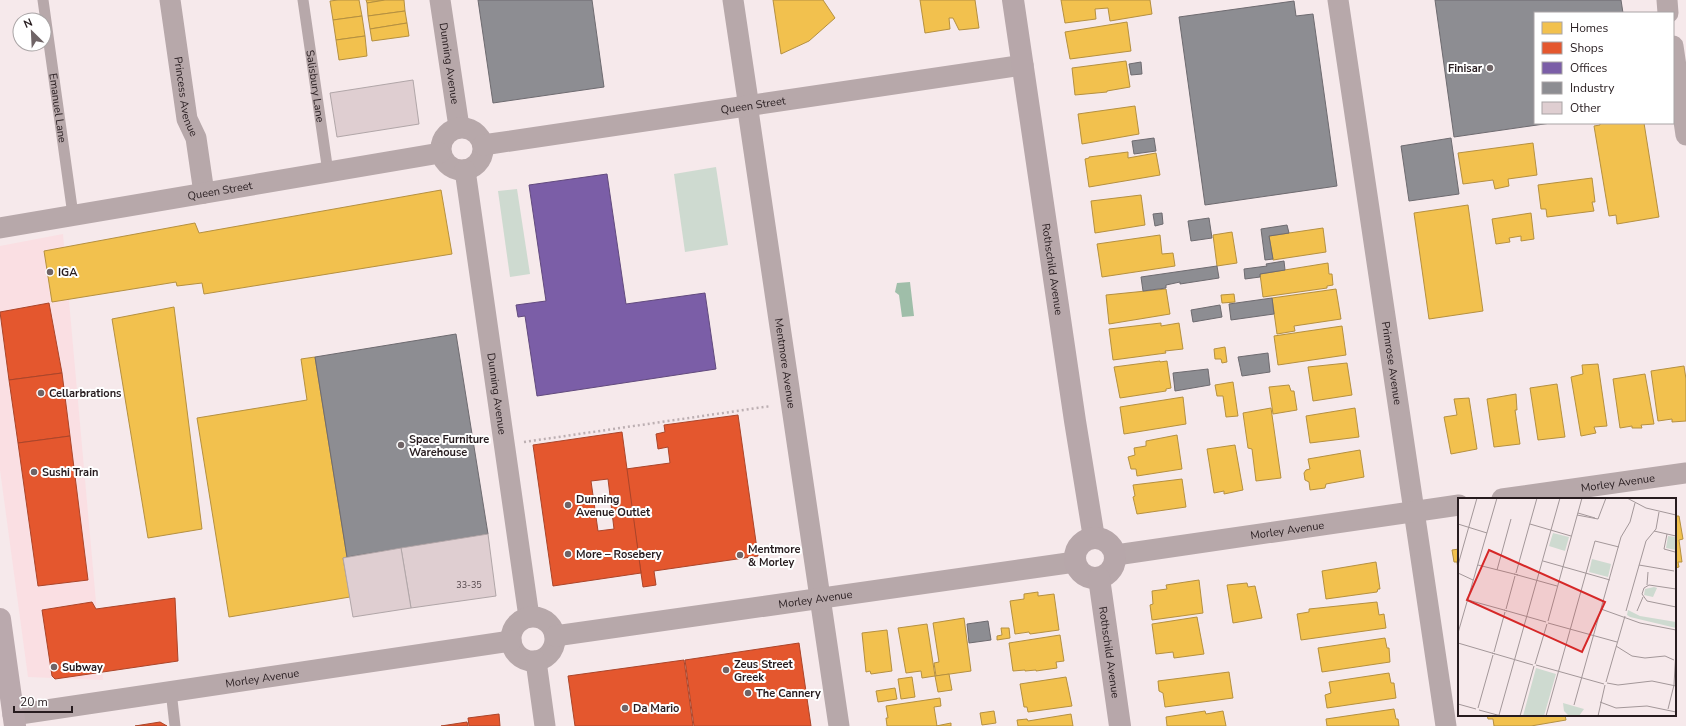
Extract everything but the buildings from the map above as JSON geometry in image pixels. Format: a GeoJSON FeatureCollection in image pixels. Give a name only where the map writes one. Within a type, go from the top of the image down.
{"type":"FeatureCollection","features":[{"type":"Feature","properties":{"kind":"main road"},"geometry":{"type":"LineString","coordinates":[[0,619],[14,720]]}},
{"type":"Feature","properties":{"kind":"street","name":"Princess Avenue"},"geometry":{"type":"LineString","coordinates":[[170,0],[187,119],[196,138],[204,193]]}},
{"type":"Feature","properties":{"kind":"street","name":"Dunning Avenue"},"geometry":{"type":"LineString","coordinates":[[440,0],[459,127]]}},
{"type":"Feature","properties":{"kind":"street","name":"Mentmore Avenue"},"geometry":{"type":"LineString","coordinates":[[734,0],[791,403],[839,726]]}},
{"type":"Feature","properties":{"kind":"street","name":"Rothschild Avenue"},"geometry":{"type":"LineString","coordinates":[[1013,0],[1075,422],[1094,538]]}},
{"type":"Feature","properties":{"kind":"street","name":"Primrose Avenue"},"geometry":{"type":"LineString","coordinates":[[1338,0],[1446,726]]}},
{"type":"Feature","properties":{"kind":"street"},"geometry":{"type":"LineString","coordinates":[[1667,0],[1668,12]]}},
{"type":"Feature","properties":{"kind":"street"},"geometry":{"type":"LineString","coordinates":[[1674,51],[1683,97],[1686,135]]}},
{"type":"Feature","properties":{"kind":"street","name":"Queen Street"},"geometry":{"type":"LineString","coordinates":[[483,145],[1023,65]]}},
{"type":"Feature","properties":{"kind":"street"},"geometry":{"type":"LineString","coordinates":[[459,127],[472,130],[481,139],[483,145],[479,162],[473,167],[465,170],[452,168],[442,159],[440,153],[440,144],[444,136],[451,130],[459,127]]}},
{"type":"Feature","properties":{"kind":"street","name":"Queen Street"},"geometry":{"type":"LineString","coordinates":[[0,228],[440,153]]}},
{"type":"Feature","properties":{"kind":"street","name":"Dunning Avenue"},"geometry":{"type":"LineString","coordinates":[[465,170],[529,617]]}},
{"type":"Feature","properties":{"kind":"street","name":"Morley Avenue"},"geometry":{"type":"LineString","coordinates":[[1509,498],[1686,473]]}},
{"type":"Feature","properties":{"kind":"street","name":"Morley Avenue"},"geometry":{"type":"LineString","coordinates":[[1116,555],[1458,505]]}},
{"type":"Feature","properties":{"kind":"street"},"geometry":{"type":"LineString","coordinates":[[1094,538],[1101,538],[1108,542],[1116,555],[1113,567],[1104,576],[1099,578],[1091,578],[1084,574],[1078,569],[1075,562],[1077,548],[1082,543],[1094,538]]}},
{"type":"Feature","properties":{"kind":"street","name":"Morley Avenue"},"geometry":{"type":"LineString","coordinates":[[555,636],[1075,562]]}},
{"type":"Feature","properties":{"kind":"street","name":"Rothschild Avenue"},"geometry":{"type":"LineString","coordinates":[[1099,578],[1120,726]]}},
{"type":"Feature","properties":{"kind":"street"},"geometry":{"type":"LineString","coordinates":[[529,617],[536,617],[549,623],[555,636],[551,652],[544,658],[536,661],[527,660],[519,656],[511,641],[512,633],[516,626],[522,620],[529,617]]}},
{"type":"Feature","properties":{"kind":"street","name":"Morley Avenue"},"geometry":{"type":"LineString","coordinates":[[14,720],[170,691],[511,641]]}},
{"type":"Feature","properties":{"kind":"street"},"geometry":{"type":"LineString","coordinates":[[536,661],[545,726]]}},
{"type":"Feature","properties":{"kind":"lane","name":"Emanuel Lane"},"geometry":{"type":"LineString","coordinates":[[43,0],[73,215]]}},
{"type":"Feature","properties":{"kind":"lane","name":"Salisbury Lane"},"geometry":{"type":"LineString","coordinates":[[303,0],[328,172]]}},
{"type":"Feature","properties":{"kind":"lane"},"geometry":{"type":"LineString","coordinates":[[170,691],[175,726]]}},
{"type":"Feature","properties":{"kind":"path"},"geometry":{"type":"LineString","coordinates":[[504,445],[791,403]]}},
{"type":"Feature","properties":{"kind":"shaded area"},"geometry":{"type":"Polygon","coordinates":[[[716,167],[728,245],[685,252],[674,174],[716,167]]]}},
{"type":"Feature","properties":{"kind":"shaded area"},"geometry":{"type":"Polygon","coordinates":[[[517,189],[530,274],[510,277],[498,191],[517,189]]]}},
{"type":"Feature","properties":{"kind":"shaded area"},"geometry":{"type":"Polygon","coordinates":[[[63,234],[103,680],[28,677],[0,470],[0,246],[63,234]]]}},
{"type":"Feature","properties":{"kind":"shaded area"},"geometry":{"type":"Polygon","coordinates":[[[910,282],[914,316],[902,317],[899,295],[895,292],[897,283],[910,282]]]}},
{"type":"Feature","properties":{"kind":"place","name":"Finisar"},"geometry":{"type":"Point","coordinates":[1490,68]}},
{"type":"Feature","properties":{"kind":"place","name":"IGA"},"geometry":{"type":"Point","coordinates":[50,272]}},
{"type":"Feature","properties":{"kind":"place","name":"Cellarbrations"},"geometry":{"type":"Point","coordinates":[41,393]}},
{"type":"Feature","properties":{"kind":"place","name":"Space Furniture Warehouse"},"geometry":{"type":"Point","coordinates":[401,445]}},
{"type":"Feature","properties":{"kind":"place","name":"Sushi Train"},"geometry":{"type":"Point","coordinates":[34,472]}},
{"type":"Feature","properties":{"kind":"place","name":"Dunning Avenue Outlet"},"geometry":{"type":"Point","coordinates":[568,505]}},
{"type":"Feature","properties":{"kind":"place","name":"More – Rosebery"},"geometry":{"type":"Point","coordinates":[568,554]}},
{"type":"Feature","properties":{"kind":"place","name":"Mentmore & Morley"},"geometry":{"type":"Point","coordinates":[740,555]}},
{"type":"Feature","properties":{"kind":"place","name":"Subway"},"geometry":{"type":"Point","coordinates":[54,667]}},
{"type":"Feature","properties":{"kind":"place","name":"Zeus Street Greek"},"geometry":{"type":"Point","coordinates":[726,670]}},
{"type":"Feature","properties":{"kind":"place","name":"The Cannery"},"geometry":{"type":"Point","coordinates":[748,693]}},
{"type":"Feature","properties":{"kind":"place","name":"Da Mario"},"geometry":{"type":"Point","coordinates":[625,708]}}]}
